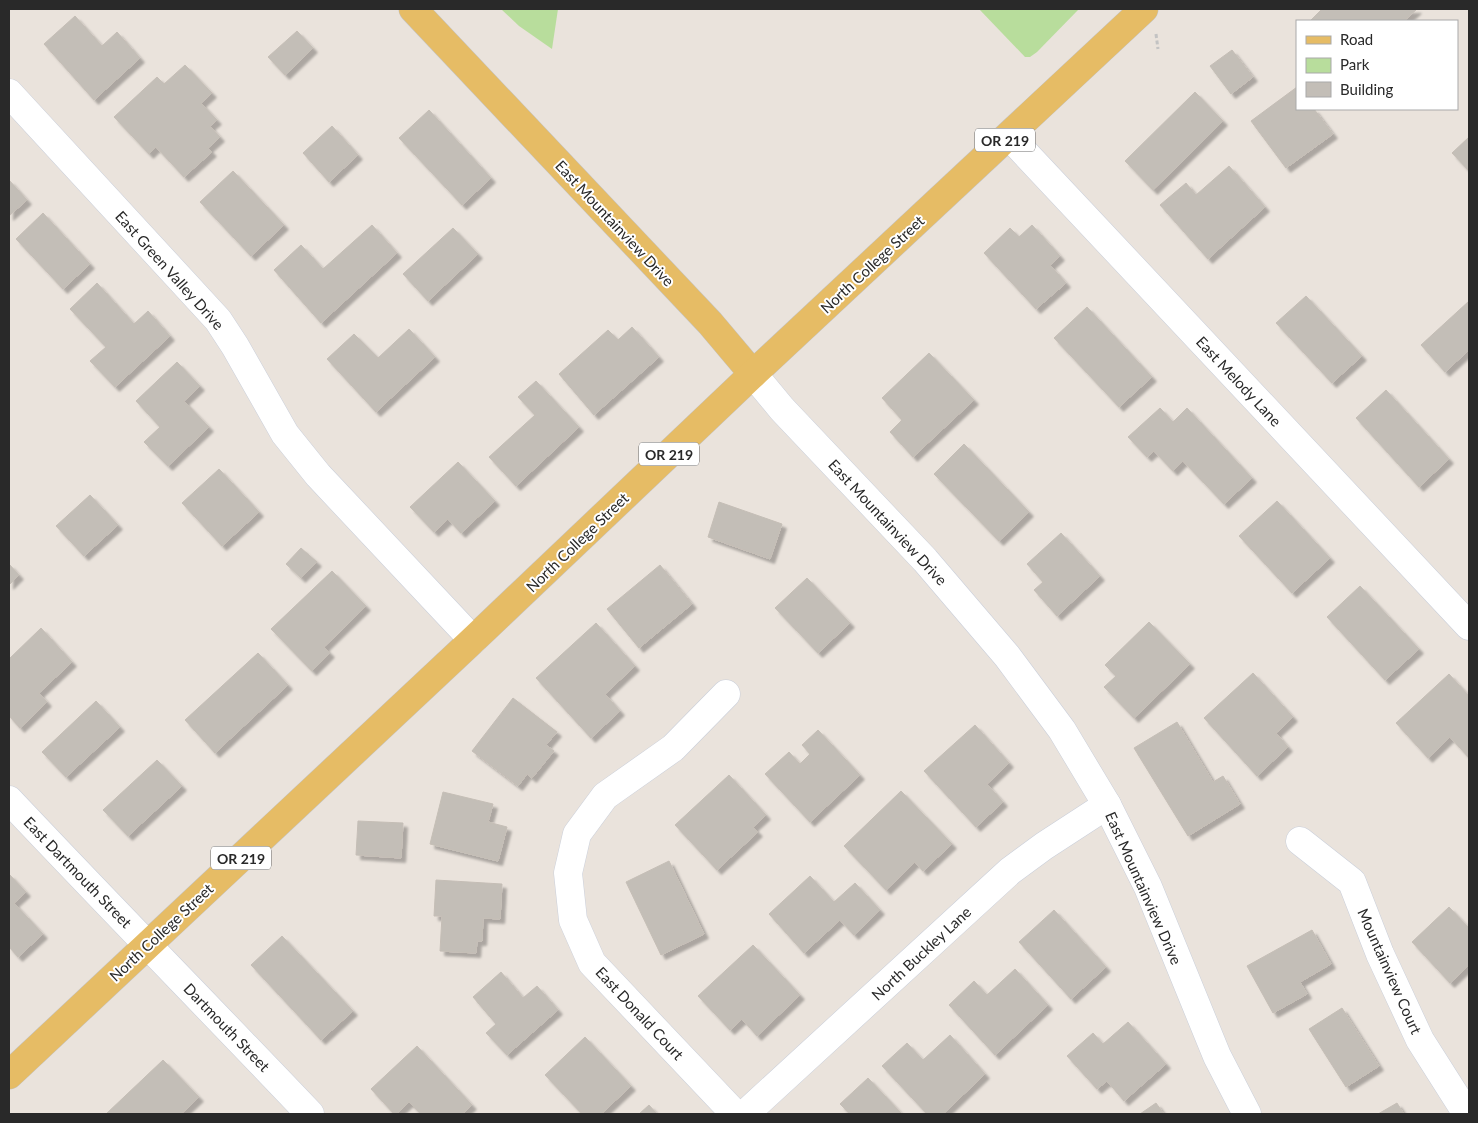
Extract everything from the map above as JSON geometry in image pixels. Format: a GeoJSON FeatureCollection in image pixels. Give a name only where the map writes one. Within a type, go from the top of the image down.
{"type":"FeatureCollection","features":[{"type":"Feature","properties":{"kind":"main road","name":"East Mountainview Drive"},"geometry":{"type":"LineString","coordinates":[[413,9],[710,323],[753,374]]}},
{"type":"Feature","properties":{"kind":"main road","name":"North College Street"},"geometry":{"type":"LineString","coordinates":[[9,1075],[473,640],[753,374],[1144,9]]}},
{"type":"Feature","properties":{"kind":"street","name":"East Green Valley Drive"},"geometry":{"type":"LineString","coordinates":[[9,93],[218,320],[285,434],[313,468],[473,640]]}},
{"type":"Feature","properties":{"kind":"street","name":"East Melody Lane"},"geometry":{"type":"LineString","coordinates":[[1009,136],[1469,626]]}},
{"type":"Feature","properties":{"kind":"street","name":"East Mountainview Drive"},"geometry":{"type":"LineString","coordinates":[[753,374],[782,409],[926,560],[1007,656],[1062,730],[1107,805],[1148,887],[1218,1056],[1247,1114]]}},
{"type":"Feature","properties":{"kind":"street","name":"East Donald Court"},"geometry":{"type":"LineString","coordinates":[[726,694],[672,748],[605,796],[577,834],[568,873],[573,920],[592,963],[735,1114]]}},
{"type":"Feature","properties":{"kind":"street","name":"East Dartmouth Street"},"geometry":{"type":"LineString","coordinates":[[9,800],[117,915],[148,945]]}},
{"type":"Feature","properties":{"kind":"street","name":"North Buckley Lane"},"geometry":{"type":"LineString","coordinates":[[745,1114],[1010,871],[1044,846],[1107,805]]}},
{"type":"Feature","properties":{"kind":"street","name":"Mountainview Court"},"geometry":{"type":"LineString","coordinates":[[1300,841],[1352,882],[1380,954],[1420,1040],[1467,1114]]}},
{"type":"Feature","properties":{"kind":"street","name":"Dartmouth Street"},"geometry":{"type":"LineString","coordinates":[[148,945],[308,1112]]}},
{"type":"Feature","properties":{"kind":"green space"},"geometry":{"type":"Polygon","coordinates":[[[501,9],[558,9],[552,49],[519,26],[501,9]]]}},
{"type":"Feature","properties":{"kind":"green space"},"geometry":{"type":"Polygon","coordinates":[[[979,9],[1079,9],[1037,52],[1030,57],[1025,57],[979,9]]]}},
{"type":"Feature","properties":{"kind":"building"},"geometry":{"type":"Polygon","coordinates":[[[1322,9],[1417,9],[1405,20],[1311,20],[1322,9]]]}},
{"type":"Feature","properties":{"kind":"building"},"geometry":{"type":"Polygon","coordinates":[[[75,16],[102,46],[117,32],[140,58],[94,100],[44,44],[75,16]]]}},
{"type":"Feature","properties":{"kind":"building"},"geometry":{"type":"Polygon","coordinates":[[[297,31],[313,48],[285,75],[268,57],[297,31]]]}},
{"type":"Feature","properties":{"kind":"building"},"geometry":{"type":"Polygon","coordinates":[[[1232,50],[1253,77],[1231,94],[1210,66],[1232,50]]]}},
{"type":"Feature","properties":{"kind":"building"},"geometry":{"type":"Polygon","coordinates":[[[185,65],[212,93],[201,103],[217,120],[210,126],[220,137],[208,148],[212,152],[184,177],[156,147],[149,154],[114,117],[157,77],[164,84],[185,65]]]}},
{"type":"Feature","properties":{"kind":"building"},"geometry":{"type":"Polygon","coordinates":[[[1296,88],[1296,110],[1315,110],[1333,134],[1286,168],[1251,121],[1296,88]]]}},
{"type":"Feature","properties":{"kind":"building"},"geometry":{"type":"Polygon","coordinates":[[[1195,92],[1223,121],[1153,190],[1125,161],[1195,92]]]}},
{"type":"Feature","properties":{"kind":"building"},"geometry":{"type":"Polygon","coordinates":[[[429,110],[491,178],[462,205],[399,138],[429,110]]]}},
{"type":"Feature","properties":{"kind":"building"},"geometry":{"type":"Polygon","coordinates":[[[332,126],[358,155],[329,182],[303,153],[332,126]]]}},
{"type":"Feature","properties":{"kind":"building"},"geometry":{"type":"Polygon","coordinates":[[[1469,137],[1469,171],[1452,153],[1469,137]]]}},
{"type":"Feature","properties":{"kind":"building"},"geometry":{"type":"Polygon","coordinates":[[[1229,166],[1265,207],[1208,259],[1160,205],[1186,183],[1196,195],[1229,166]]]}},
{"type":"Feature","properties":{"kind":"building"},"geometry":{"type":"Polygon","coordinates":[[[233,171],[284,225],[251,256],[200,202],[233,171]]]}},
{"type":"Feature","properties":{"kind":"building"},"geometry":{"type":"Polygon","coordinates":[[[9,180],[27,200],[9,216],[9,180]]]}},
{"type":"Feature","properties":{"kind":"building"},"geometry":{"type":"Polygon","coordinates":[[[43,213],[90,264],[63,289],[16,239],[43,213]]]}},
{"type":"Feature","properties":{"kind":"building"},"geometry":{"type":"Polygon","coordinates":[[[372,225],[397,253],[321,323],[274,270],[301,245],[323,269],[372,225]]]}},
{"type":"Feature","properties":{"kind":"building"},"geometry":{"type":"Polygon","coordinates":[[[1032,225],[1060,256],[1050,265],[1066,283],[1036,309],[984,253],[1010,228],[1019,237],[1032,225]]]}},
{"type":"Feature","properties":{"kind":"building"},"geometry":{"type":"Polygon","coordinates":[[[453,228],[478,254],[428,301],[403,274],[453,228]]]}},
{"type":"Feature","properties":{"kind":"building"},"geometry":{"type":"Polygon","coordinates":[[[97,283],[134,324],[148,311],[170,336],[115,387],[90,361],[106,347],[70,309],[97,283]]]}},
{"type":"Feature","properties":{"kind":"building"},"geometry":{"type":"Polygon","coordinates":[[[1306,296],[1362,356],[1332,383],[1276,323],[1306,296]]]}},
{"type":"Feature","properties":{"kind":"building"},"geometry":{"type":"Polygon","coordinates":[[[1469,301],[1469,350],[1445,372],[1421,345],[1469,301]]]}},
{"type":"Feature","properties":{"kind":"building"},"geometry":{"type":"Polygon","coordinates":[[[1087,307],[1152,377],[1119,407],[1054,338],[1087,307]]]}},
{"type":"Feature","properties":{"kind":"building"},"geometry":{"type":"Polygon","coordinates":[[[632,327],[659,357],[594,415],[559,374],[608,330],[618,340],[632,327]]]}},
{"type":"Feature","properties":{"kind":"building"},"geometry":{"type":"Polygon","coordinates":[[[409,329],[435,357],[376,412],[327,359],[354,334],[378,358],[409,329]]]}},
{"type":"Feature","properties":{"kind":"building"},"geometry":{"type":"Polygon","coordinates":[[[929,353],[974,400],[913,457],[890,432],[902,420],[882,398],[929,353]]]}},
{"type":"Feature","properties":{"kind":"building"},"geometry":{"type":"Polygon","coordinates":[[[177,362],[200,386],[184,401],[209,427],[168,466],[144,442],[160,427],[136,401],[177,362]]]}},
{"type":"Feature","properties":{"kind":"building"},"geometry":{"type":"Polygon","coordinates":[[[536,381],[579,427],[516,486],[489,457],[535,415],[518,397],[536,381]]]}},
{"type":"Feature","properties":{"kind":"building"},"geometry":{"type":"Polygon","coordinates":[[[1386,390],[1449,459],[1419,487],[1356,418],[1386,390]]]}},
{"type":"Feature","properties":{"kind":"building"},"geometry":{"type":"Polygon","coordinates":[[[1160,408],[1173,422],[1187,408],[1252,478],[1224,504],[1183,461],[1173,471],[1154,451],[1147,457],[1128,437],[1160,408]]]}},
{"type":"Feature","properties":{"kind":"building"},"geometry":{"type":"Polygon","coordinates":[[[964,444],[1029,512],[999,541],[934,474],[964,444]]]}},
{"type":"Feature","properties":{"kind":"building"},"geometry":{"type":"Polygon","coordinates":[[[458,462],[495,501],[461,533],[448,519],[434,532],[410,507],[458,462]]]}},
{"type":"Feature","properties":{"kind":"building"},"geometry":{"type":"Polygon","coordinates":[[[219,469],[259,512],[222,546],[182,503],[219,469]]]}},
{"type":"Feature","properties":{"kind":"building"},"geometry":{"type":"Polygon","coordinates":[[[90,495],[118,525],[84,556],[56,526],[90,495]]]}},
{"type":"Feature","properties":{"kind":"building"},"geometry":{"type":"Polygon","coordinates":[[[1277,501],[1330,558],[1292,593],[1239,536],[1277,501]]]}},
{"type":"Feature","properties":{"kind":"building"},"geometry":{"type":"Polygon","coordinates":[[[719,502],[782,524],[770,559],[708,537],[719,502]]]}},
{"type":"Feature","properties":{"kind":"building"},"geometry":{"type":"Polygon","coordinates":[[[1061,533],[1100,576],[1057,616],[1034,590],[1043,582],[1027,564],[1061,533]]]}},
{"type":"Feature","properties":{"kind":"building"},"geometry":{"type":"Polygon","coordinates":[[[301,548],[317,562],[301,578],[286,564],[301,548]]]}},
{"type":"Feature","properties":{"kind":"building"},"geometry":{"type":"Polygon","coordinates":[[[9,564],[19,575],[9,585],[9,564]]]}},
{"type":"Feature","properties":{"kind":"building"},"geometry":{"type":"Polygon","coordinates":[[[660,565],[692,604],[639,648],[607,609],[660,565]]]}},
{"type":"Feature","properties":{"kind":"building"},"geometry":{"type":"Polygon","coordinates":[[[332,571],[366,606],[324,647],[330,653],[312,671],[271,629],[332,571]]]}},
{"type":"Feature","properties":{"kind":"building"},"geometry":{"type":"Polygon","coordinates":[[[807,578],[850,623],[818,653],[775,608],[807,578]]]}},
{"type":"Feature","properties":{"kind":"building"},"geometry":{"type":"Polygon","coordinates":[[[1360,586],[1419,649],[1385,680],[1327,617],[1360,586]]]}},
{"type":"Feature","properties":{"kind":"building"},"geometry":{"type":"Polygon","coordinates":[[[1149,622],[1190,664],[1134,718],[1104,687],[1116,676],[1105,665],[1149,622]]]}},
{"type":"Feature","properties":{"kind":"building"},"geometry":{"type":"Polygon","coordinates":[[[596,623],[635,666],[605,694],[620,711],[591,738],[536,678],[596,623]]]}},
{"type":"Feature","properties":{"kind":"building"},"geometry":{"type":"Polygon","coordinates":[[[41,628],[72,662],[39,693],[47,702],[20,728],[9,716],[9,659],[41,628]]]}},
{"type":"Feature","properties":{"kind":"building"},"geometry":{"type":"Polygon","coordinates":[[[258,653],[288,685],[215,753],[185,720],[258,653]]]}},
{"type":"Feature","properties":{"kind":"building"},"geometry":{"type":"Polygon","coordinates":[[[1253,673],[1293,717],[1276,733],[1288,747],[1257,776],[1204,718],[1253,673]]]}},
{"type":"Feature","properties":{"kind":"building"},"geometry":{"type":"Polygon","coordinates":[[[1449,674],[1469,696],[1469,758],[1450,737],[1428,758],[1396,723],[1449,674]]]}},
{"type":"Feature","properties":{"kind":"building"},"geometry":{"type":"Polygon","coordinates":[[[513,698],[557,732],[546,745],[554,751],[532,778],[527,774],[518,786],[472,751],[513,698]]]}},
{"type":"Feature","properties":{"kind":"building"},"geometry":{"type":"Polygon","coordinates":[[[96,701],[120,727],[66,777],[42,752],[96,701]]]}},
{"type":"Feature","properties":{"kind":"building"},"geometry":{"type":"Polygon","coordinates":[[[1177,722],[1213,782],[1223,776],[1240,804],[1188,836],[1134,748],[1177,722]]]}},
{"type":"Feature","properties":{"kind":"building"},"geometry":{"type":"Polygon","coordinates":[[[975,725],[1009,763],[987,784],[1003,802],[976,827],[924,771],[975,725]]]}},
{"type":"Feature","properties":{"kind":"building"},"geometry":{"type":"Polygon","coordinates":[[[818,730],[860,775],[810,822],[765,774],[789,752],[800,764],[810,754],[802,745],[818,730]]]}},
{"type":"Feature","properties":{"kind":"building"},"geometry":{"type":"Polygon","coordinates":[[[157,760],[182,786],[128,836],[103,810],[157,760]]]}},
{"type":"Feature","properties":{"kind":"building"},"geometry":{"type":"Polygon","coordinates":[[[729,775],[766,815],[753,827],[758,832],[717,870],[675,825],[729,775]]]}},
{"type":"Feature","properties":{"kind":"building"},"geometry":{"type":"Polygon","coordinates":[[[901,791],[952,844],[923,871],[915,862],[886,890],[844,846],[901,791]]]}},
{"type":"Feature","properties":{"kind":"building"},"geometry":{"type":"Polygon","coordinates":[[[443,792],[493,804],[488,822],[507,827],[498,861],[430,844],[443,792]]]}},
{"type":"Feature","properties":{"kind":"building"},"geometry":{"type":"Polygon","coordinates":[[[358,821],[403,823],[401,858],[356,855],[358,821]]]}},
{"type":"Feature","properties":{"kind":"building"},"geometry":{"type":"Polygon","coordinates":[[[669,861],[704,934],[661,955],[626,882],[669,861]]]}},
{"type":"Feature","properties":{"kind":"building"},"geometry":{"type":"Polygon","coordinates":[[[9,874],[26,892],[14,903],[43,934],[18,957],[9,947],[9,874]]]}},
{"type":"Feature","properties":{"kind":"building"},"geometry":{"type":"Polygon","coordinates":[[[810,876],[834,902],[855,883],[880,910],[854,935],[840,920],[804,953],[769,914],[810,876]]]}},
{"type":"Feature","properties":{"kind":"building"},"geometry":{"type":"Polygon","coordinates":[[[436,880],[502,884],[500,919],[483,918],[482,941],[477,941],[476,953],[440,951],[442,916],[434,916],[436,880]]]}},
{"type":"Feature","properties":{"kind":"building"},"geometry":{"type":"Polygon","coordinates":[[[1449,907],[1469,928],[1469,965],[1450,983],[1412,942],[1449,907]]]}},
{"type":"Feature","properties":{"kind":"building"},"geometry":{"type":"Polygon","coordinates":[[[1054,910],[1106,967],[1071,999],[1019,942],[1054,910]]]}},
{"type":"Feature","properties":{"kind":"building"},"geometry":{"type":"Polygon","coordinates":[[[1312,930],[1331,964],[1300,982],[1307,994],[1273,1013],[1247,966],[1312,930]]]}},
{"type":"Feature","properties":{"kind":"building"},"geometry":{"type":"Polygon","coordinates":[[[282,936],[353,1011],[321,1040],[251,965],[282,936]]]}},
{"type":"Feature","properties":{"kind":"building"},"geometry":{"type":"Polygon","coordinates":[[[753,945],[800,995],[757,1036],[742,1019],[730,1030],[698,996],[753,945]]]}},
{"type":"Feature","properties":{"kind":"building"},"geometry":{"type":"Polygon","coordinates":[[[1015,969],[1048,1005],[995,1055],[949,1005],[974,981],[987,995],[1015,969]]]}},
{"type":"Feature","properties":{"kind":"building"},"geometry":{"type":"Polygon","coordinates":[[[501,972],[523,998],[537,986],[558,1010],[507,1055],[486,1033],[496,1024],[473,997],[501,972]]]}},
{"type":"Feature","properties":{"kind":"building"},"geometry":{"type":"Polygon","coordinates":[[[1342,1008],[1379,1066],[1346,1087],[1309,1029],[1342,1008]]]}},
{"type":"Feature","properties":{"kind":"building"},"geometry":{"type":"Polygon","coordinates":[[[1128,1022],[1166,1064],[1124,1101],[1107,1081],[1097,1089],[1067,1056],[1093,1033],[1103,1044],[1128,1022]]]}},
{"type":"Feature","properties":{"kind":"building"},"geometry":{"type":"Polygon","coordinates":[[[950,1035],[985,1074],[943,1114],[927,1114],[882,1066],[907,1043],[923,1060],[950,1035]]]}},
{"type":"Feature","properties":{"kind":"building"},"geometry":{"type":"Polygon","coordinates":[[[585,1037],[631,1086],[601,1114],[582,1114],[545,1075],[585,1037]]]}},
{"type":"Feature","properties":{"kind":"building"},"geometry":{"type":"Polygon","coordinates":[[[417,1046],[472,1105],[462,1114],[421,1114],[409,1102],[394,1114],[371,1089],[417,1046]]]}},
{"type":"Feature","properties":{"kind":"building"},"geometry":{"type":"Polygon","coordinates":[[[163,1060],[199,1097],[181,1114],[106,1114],[163,1060]]]}},
{"type":"Feature","properties":{"kind":"building"},"geometry":{"type":"Polygon","coordinates":[[[868,1078],[902,1114],[850,1114],[840,1104],[868,1078]]]}},
{"type":"Feature","properties":{"kind":"building"},"geometry":{"type":"Polygon","coordinates":[[[1156,1103],[1164,1114],[1140,1114],[1156,1103]]]}},
{"type":"Feature","properties":{"kind":"building"},"geometry":{"type":"Polygon","coordinates":[[[1397,1103],[1404,1114],[1378,1114],[1397,1103]]]}},
{"type":"Feature","properties":{"kind":"building"},"geometry":{"type":"Polygon","coordinates":[[[649,1105],[657,1114],[639,1114],[649,1105]]]}}]}
